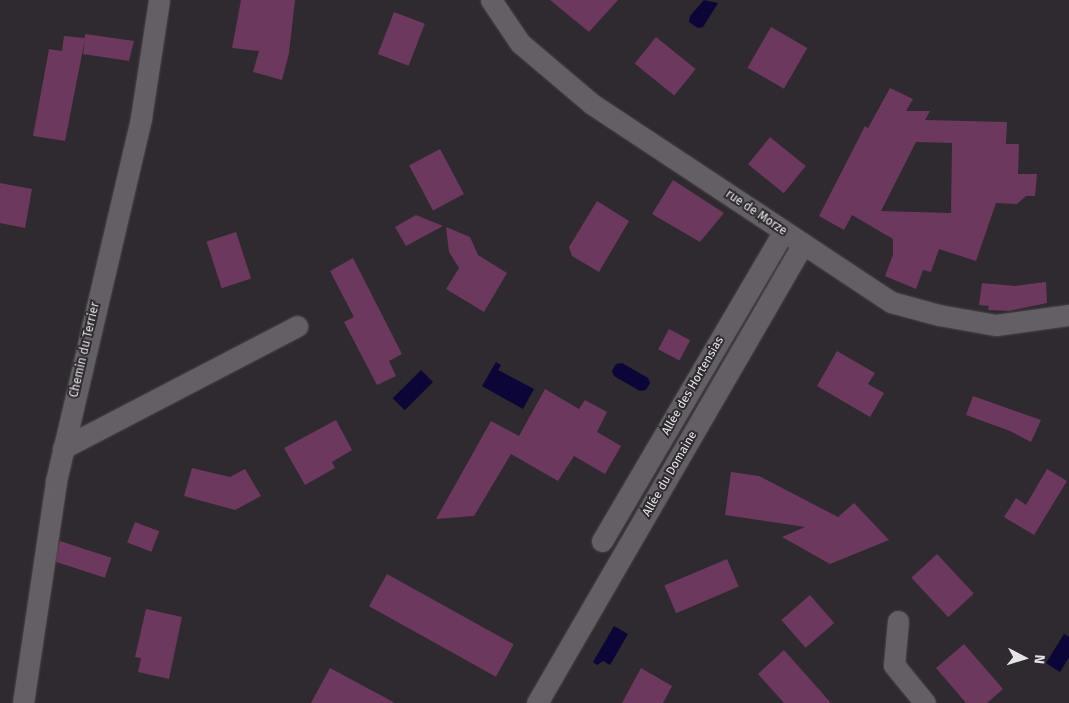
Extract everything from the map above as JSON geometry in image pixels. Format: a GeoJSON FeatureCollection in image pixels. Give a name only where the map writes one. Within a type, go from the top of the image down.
{"type":"FeatureCollection","features":[{"type":"Feature","properties":{"kind":"street","name":"Chemin du Terrier"},"geometry":{"type":"LineString","coordinates":[[23,703],[64,448],[141,118],[159,0]]}},
{"type":"Feature","properties":{"kind":"street","name":"rue de Morze"},"geometry":{"type":"LineString","coordinates":[[491,0],[520,43],[592,104],[891,302],[939,315],[996,325],[1069,315]]}},
{"type":"Feature","properties":{"kind":"street","name":"Allée des Hortensias"},"geometry":{"type":"LineString","coordinates":[[602,541],[784,231]]}},
{"type":"Feature","properties":{"kind":"street","name":"Allée du Domaine"},"geometry":{"type":"LineString","coordinates":[[537,703],[803,244]]}},
{"type":"Feature","properties":{"kind":"street"},"geometry":{"type":"LineString","coordinates":[[64,448],[297,326]]}},
{"type":"Feature","properties":{"kind":"street"},"geometry":{"type":"LineString","coordinates":[[898,621],[894,665],[925,703]]}},
{"type":"Feature","properties":{"kind":"shaded area"},"geometry":{"type":"Polygon","coordinates":[[[704,0],[718,3],[703,27],[698,28],[689,22],[690,16],[704,0]]]}},
{"type":"Feature","properties":{"kind":"shaded area"},"geometry":{"type":"Polygon","coordinates":[[[496,362],[501,365],[498,370],[534,389],[523,409],[482,386],[496,362]]]}},
{"type":"Feature","properties":{"kind":"shaded area"},"geometry":{"type":"Polygon","coordinates":[[[622,363],[648,378],[650,383],[646,390],[640,391],[614,376],[612,371],[616,364],[622,363]]]}},
{"type":"Feature","properties":{"kind":"shaded area"},"geometry":{"type":"Polygon","coordinates":[[[421,370],[433,382],[405,410],[393,398],[421,370]]]}},
{"type":"Feature","properties":{"kind":"shaded area"},"geometry":{"type":"Polygon","coordinates":[[[614,626],[628,634],[610,665],[603,661],[597,665],[593,662],[614,626]]]}},
{"type":"Feature","properties":{"kind":"shaded area"},"geometry":{"type":"Polygon","coordinates":[[[1064,634],[1069,637],[1069,657],[1060,672],[1046,663],[1064,634]]]}},
{"type":"Feature","properties":{"kind":"building"},"geometry":{"type":"Polygon","coordinates":[[[241,0],[295,0],[289,53],[282,80],[253,72],[259,51],[232,48],[241,0]]]}},
{"type":"Feature","properties":{"kind":"building"},"geometry":{"type":"Polygon","coordinates":[[[550,0],[618,0],[589,32],[550,0]]]}},
{"type":"Feature","properties":{"kind":"building"},"geometry":{"type":"Polygon","coordinates":[[[394,12],[425,24],[409,66],[378,54],[394,12]]]}},
{"type":"Feature","properties":{"kind":"building"},"geometry":{"type":"Polygon","coordinates":[[[771,27],[807,48],[784,89],[748,68],[771,27]]]}},
{"type":"Feature","properties":{"kind":"building"},"geometry":{"type":"Polygon","coordinates":[[[85,34],[134,41],[129,61],[83,54],[85,39],[65,141],[33,136],[49,49],[62,51],[64,36],[85,38],[85,34]]]}},
{"type":"Feature","properties":{"kind":"building"},"geometry":{"type":"Polygon","coordinates":[[[656,37],[696,69],[674,96],[635,63],[656,37]]]}},
{"type":"Feature","properties":{"kind":"building"},"geometry":{"type":"Polygon","coordinates":[[[890,88],[913,99],[906,111],[930,111],[925,120],[1007,122],[1006,144],[1019,144],[1018,174],[1037,174],[1035,196],[1026,196],[1017,204],[996,203],[976,261],[939,249],[931,272],[923,270],[916,289],[885,276],[893,255],[893,239],[852,215],[844,230],[819,216],[865,126],[868,128],[890,88]],[[916,142],[881,211],[951,213],[952,143],[916,142]]]}},
{"type":"Feature","properties":{"kind":"building"},"geometry":{"type":"Polygon","coordinates":[[[770,137],[806,166],[784,193],[748,164],[770,137]]]}},
{"type":"Feature","properties":{"kind":"building"},"geometry":{"type":"Polygon","coordinates":[[[440,149],[464,194],[433,210],[409,165],[440,149]]]}},
{"type":"Feature","properties":{"kind":"building"},"geometry":{"type":"Polygon","coordinates":[[[673,180],[724,213],[700,242],[652,214],[673,180]]]}},
{"type":"Feature","properties":{"kind":"building"},"geometry":{"type":"Polygon","coordinates":[[[0,183],[32,189],[25,228],[0,223],[0,183]]]}},
{"type":"Feature","properties":{"kind":"building"},"geometry":{"type":"Polygon","coordinates":[[[597,201],[629,221],[599,272],[572,256],[569,247],[597,201]]]}},
{"type":"Feature","properties":{"kind":"building"},"geometry":{"type":"Polygon","coordinates":[[[416,215],[443,226],[406,246],[395,227],[416,215]]]}},
{"type":"Feature","properties":{"kind":"building"},"geometry":{"type":"Polygon","coordinates":[[[446,227],[470,237],[478,255],[507,273],[484,312],[446,289],[459,268],[449,252],[446,227]]]}},
{"type":"Feature","properties":{"kind":"building"},"geometry":{"type":"Polygon","coordinates":[[[236,232],[251,279],[222,288],[207,242],[236,232]]]}},
{"type":"Feature","properties":{"kind":"building"},"geometry":{"type":"Polygon","coordinates":[[[353,258],[402,354],[389,361],[396,376],[377,385],[344,322],[354,317],[330,271],[353,258]]]}},
{"type":"Feature","properties":{"kind":"building"},"geometry":{"type":"Polygon","coordinates":[[[1046,282],[1047,303],[1009,311],[988,310],[989,306],[979,305],[982,283],[1015,286],[1046,282]]]}},
{"type":"Feature","properties":{"kind":"building"},"geometry":{"type":"Polygon","coordinates":[[[669,329],[690,340],[679,361],[658,349],[669,329]]]}},
{"type":"Feature","properties":{"kind":"building"},"geometry":{"type":"Polygon","coordinates":[[[837,351],[875,373],[868,384],[884,393],[870,417],[817,386],[837,351]]]}},
{"type":"Feature","properties":{"kind":"building"},"geometry":{"type":"Polygon","coordinates":[[[545,389],[579,409],[585,400],[607,412],[597,432],[621,446],[605,474],[574,456],[558,481],[511,454],[474,516],[436,519],[491,421],[519,436],[545,389]]]}},
{"type":"Feature","properties":{"kind":"building"},"geometry":{"type":"Polygon","coordinates":[[[973,396],[1041,420],[1031,442],[1010,431],[966,415],[973,396]]]}},
{"type":"Feature","properties":{"kind":"building"},"geometry":{"type":"Polygon","coordinates":[[[336,420],[352,450],[332,462],[335,468],[305,485],[284,448],[336,420]]]}},
{"type":"Feature","properties":{"kind":"building"},"geometry":{"type":"Polygon","coordinates":[[[192,468],[230,477],[245,469],[261,496],[235,510],[184,496],[192,468]]]}},
{"type":"Feature","properties":{"kind":"building"},"geometry":{"type":"Polygon","coordinates":[[[1047,469],[1067,481],[1034,535],[1004,517],[1016,498],[1026,505],[1047,469]]]}},
{"type":"Feature","properties":{"kind":"building"},"geometry":{"type":"Polygon","coordinates":[[[731,472],[759,476],[838,517],[854,503],[889,540],[830,564],[782,537],[805,527],[725,515],[731,472]]]}},
{"type":"Feature","properties":{"kind":"building"},"geometry":{"type":"Polygon","coordinates":[[[135,522],[159,531],[151,552],[127,543],[135,522]]]}},
{"type":"Feature","properties":{"kind":"building"},"geometry":{"type":"Polygon","coordinates":[[[60,541],[111,558],[105,578],[54,561],[60,541]]]}},
{"type":"Feature","properties":{"kind":"building"},"geometry":{"type":"Polygon","coordinates":[[[937,554],[974,593],[948,617],[911,578],[937,554]]]}},
{"type":"Feature","properties":{"kind":"building"},"geometry":{"type":"Polygon","coordinates":[[[727,559],[739,587],[676,613],[664,586],[727,559]]]}},
{"type":"Feature","properties":{"kind":"building"},"geometry":{"type":"Polygon","coordinates":[[[387,574],[514,644],[496,677],[369,606],[387,574]]]}},
{"type":"Feature","properties":{"kind":"building"},"geometry":{"type":"Polygon","coordinates":[[[810,595],[834,623],[806,648],[781,620],[810,595]]]}},
{"type":"Feature","properties":{"kind":"building"},"geometry":{"type":"Polygon","coordinates":[[[146,609],[182,617],[169,679],[138,672],[141,658],[135,657],[146,609]]]}},
{"type":"Feature","properties":{"kind":"building"},"geometry":{"type":"Polygon","coordinates":[[[964,644],[1003,689],[987,703],[966,703],[936,668],[964,644]]]}},
{"type":"Feature","properties":{"kind":"building"},"geometry":{"type":"Polygon","coordinates":[[[784,650],[831,703],[784,703],[758,674],[784,650]]]}},
{"type":"Feature","properties":{"kind":"building"},"geometry":{"type":"Polygon","coordinates":[[[330,668],[395,703],[311,703],[330,668]]]}},
{"type":"Feature","properties":{"kind":"building"},"geometry":{"type":"Polygon","coordinates":[[[641,668],[672,686],[663,703],[622,703],[641,668]]]}}]}
